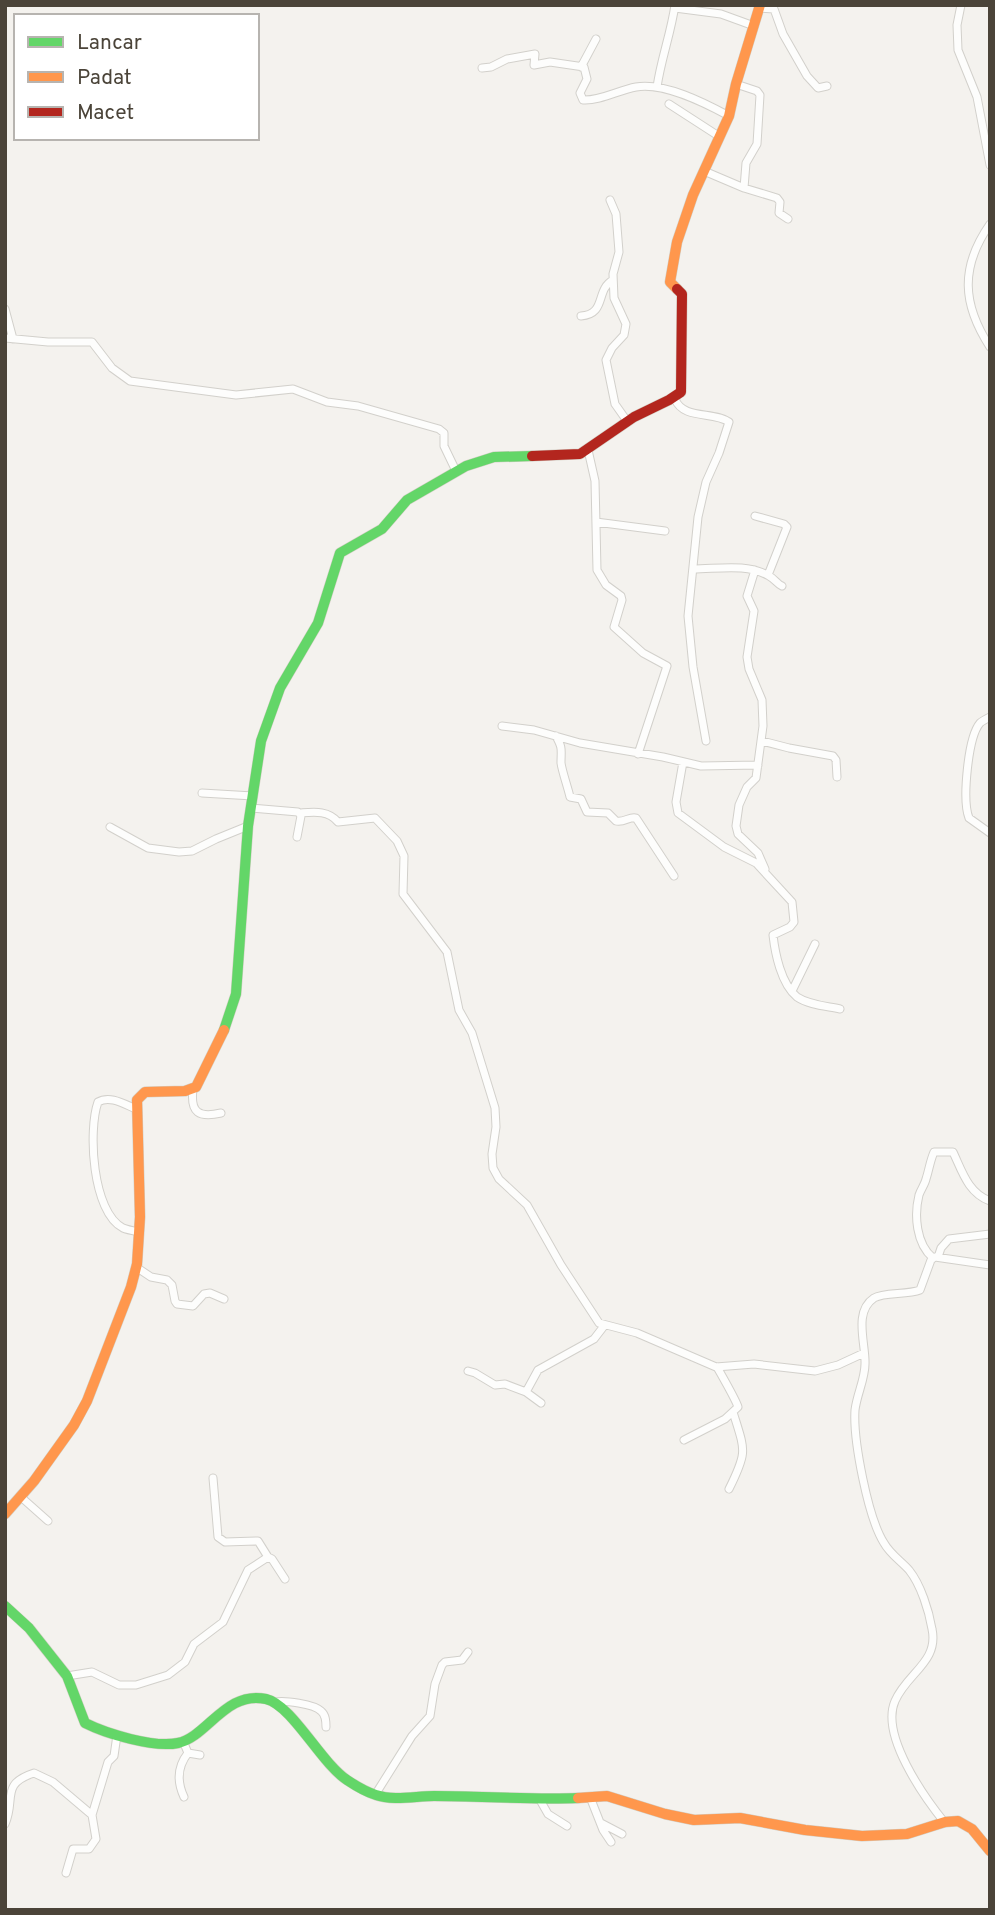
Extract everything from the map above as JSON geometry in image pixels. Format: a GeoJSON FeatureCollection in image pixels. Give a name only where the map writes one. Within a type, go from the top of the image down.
{"type":"FeatureCollection","features":[{"type":"Feature","properties":{"kind":"street"},"geometry":{"type":"LineString","coordinates":[[961,5],[957,25],[958,50],[977,97],[990,165]]}},
{"type":"Feature","properties":{"kind":"street"},"geometry":{"type":"LineString","coordinates":[[657,87],[661,57],[670,35],[675,6],[721,14],[754,26]]}},
{"type":"Feature","properties":{"kind":"street"},"geometry":{"type":"LineString","coordinates":[[221,1113],[204,1115],[196,1111],[192,1103],[193,1089],[223,1034],[236,995],[248,826],[261,741],[283,681],[318,623],[340,553],[382,529],[407,500],[456,471],[494,457],[580,454],[627,421],[664,401],[675,399],[681,392],[684,355],[682,294],[670,282],[674,254],[689,206],[729,116],[759,7],[774,9],[783,34],[807,76],[818,88],[827,86]]}},
{"type":"Feature","properties":{"kind":"street"},"geometry":{"type":"LineString","coordinates":[[581,66],[596,39]]}},
{"type":"Feature","properties":{"kind":"street"},"geometry":{"type":"LineString","coordinates":[[482,68],[535,54],[534,65],[550,62],[584,68],[587,77],[580,93],[583,100],[639,87],[657,87],[687,96],[729,116]]}},
{"type":"Feature","properties":{"kind":"street"},"geometry":{"type":"LineString","coordinates":[[736,84],[755,90],[760,95],[757,144],[746,163],[744,188]]}},
{"type":"Feature","properties":{"kind":"street"},"geometry":{"type":"LineString","coordinates":[[669,104],[720,137]]}},
{"type":"Feature","properties":{"kind":"street"},"geometry":{"type":"LineString","coordinates":[[704,171],[732,185],[777,198],[780,202],[779,213],[788,219]]}},
{"type":"Feature","properties":{"kind":"street"},"geometry":{"type":"LineString","coordinates":[[610,200],[616,214],[619,252],[613,280],[614,298],[626,324],[626,330],[606,360],[615,404],[627,421]]}},
{"type":"Feature","properties":{"kind":"street"},"geometry":{"type":"LineString","coordinates":[[990,225],[975,250],[969,267],[968,289],[970,308],[980,333],[990,347]]}},
{"type":"Feature","properties":{"kind":"street"},"geometry":{"type":"LineString","coordinates":[[581,316],[595,312],[605,287],[613,280]]}},
{"type":"Feature","properties":{"kind":"street"},"geometry":{"type":"LineString","coordinates":[[5,309],[9,338],[48,342],[92,342],[112,369],[130,381],[236,396],[293,389],[327,402],[358,406],[439,429],[444,433],[444,446],[456,471]]}},
{"type":"Feature","properties":{"kind":"street"},"geometry":{"type":"LineString","coordinates":[[675,399],[682,409],[729,422],[706,482],[695,541],[689,633],[706,741]]}},
{"type":"Feature","properties":{"kind":"street"},"geometry":{"type":"LineString","coordinates":[[588,450],[595,481],[598,573],[622,600],[614,627],[643,653],[667,666],[638,754]]}},
{"type":"Feature","properties":{"kind":"street"},"geometry":{"type":"LineString","coordinates":[[755,516],[787,527],[768,575]]}},
{"type":"Feature","properties":{"kind":"street"},"geometry":{"type":"LineString","coordinates":[[596,522],[666,531]]}},
{"type":"Feature","properties":{"kind":"street"},"geometry":{"type":"LineString","coordinates":[[693,569],[755,570],[768,575],[782,586]]}},
{"type":"Feature","properties":{"kind":"street"},"geometry":{"type":"LineString","coordinates":[[755,570],[747,596],[754,611],[747,662],[762,700],[762,740],[756,778],[747,787],[739,805],[736,826],[738,834],[758,853],[767,874]]}},
{"type":"Feature","properties":{"kind":"street"},"geometry":{"type":"LineString","coordinates":[[990,717],[980,723],[975,736],[964,796],[969,818],[990,833]]}},
{"type":"Feature","properties":{"kind":"street"},"geometry":{"type":"LineString","coordinates":[[502,726],[701,766],[758,765]]}},
{"type":"Feature","properties":{"kind":"street"},"geometry":{"type":"LineString","coordinates":[[555,735],[563,748],[561,764],[570,797],[581,799],[587,812],[608,813],[616,821],[636,818],[674,876]]}},
{"type":"Feature","properties":{"kind":"street"},"geometry":{"type":"LineString","coordinates":[[762,740],[833,756],[836,760],[837,777]]}},
{"type":"Feature","properties":{"kind":"street"},"geometry":{"type":"LineString","coordinates":[[683,762],[676,802],[678,813],[724,847],[756,863],[792,902],[794,922],[790,927],[773,934],[777,957],[792,991],[812,1004],[840,1009]]}},
{"type":"Feature","properties":{"kind":"street"},"geometry":{"type":"LineString","coordinates":[[202,793],[253,796]]}},
{"type":"Feature","properties":{"kind":"street"},"geometry":{"type":"LineString","coordinates":[[251,808],[322,813],[333,816],[338,822],[375,818],[397,841],[405,861],[403,894],[447,952],[459,1010],[472,1033],[487,1083],[496,1118],[493,1168],[499,1180],[527,1205],[596,1320],[604,1326],[637,1333],[717,1367],[754,1364],[815,1371],[838,1365],[864,1353]]}},
{"type":"Feature","properties":{"kind":"street"},"geometry":{"type":"LineString","coordinates":[[297,837],[300,813]]}},
{"type":"Feature","properties":{"kind":"street"},"geometry":{"type":"LineString","coordinates":[[110,827],[148,848],[179,852],[192,851],[248,826]]}},
{"type":"Feature","properties":{"kind":"street"},"geometry":{"type":"LineString","coordinates":[[792,991],[815,944]]}},
{"type":"Feature","properties":{"kind":"street"},"geometry":{"type":"LineString","coordinates":[[5,1514],[21,1497],[74,1425],[87,1401],[131,1287],[136,1267],[141,1192],[137,1100],[145,1092],[193,1089]]}},
{"type":"Feature","properties":{"kind":"street"},"geometry":{"type":"LineString","coordinates":[[136,1109],[111,1099],[105,1098],[98,1102],[93,1149],[95,1175],[111,1216],[121,1227],[139,1232]]}},
{"type":"Feature","properties":{"kind":"street"},"geometry":{"type":"LineString","coordinates":[[990,1201],[969,1186],[953,1152],[934,1152],[920,1192],[920,1241],[926,1252],[936,1257],[990,1265]]}},
{"type":"Feature","properties":{"kind":"street"},"geometry":{"type":"LineString","coordinates":[[945,1823],[928,1802],[900,1753],[892,1731],[894,1702],[913,1674],[930,1656],[934,1640],[929,1616],[916,1580],[884,1544],[872,1518],[854,1425],[865,1364],[863,1315],[871,1300],[879,1296],[920,1290],[941,1248],[949,1239],[990,1234]]}},
{"type":"Feature","properties":{"kind":"street"},"geometry":{"type":"LineString","coordinates":[[136,1267],[151,1277],[167,1280],[172,1285],[174,1301],[177,1304],[193,1306],[204,1294],[210,1293],[224,1299]]}},
{"type":"Feature","properties":{"kind":"street"},"geometry":{"type":"LineString","coordinates":[[526,1392],[538,1370],[594,1339],[604,1326]]}},
{"type":"Feature","properties":{"kind":"street"},"geometry":{"type":"LineString","coordinates":[[684,1440],[733,1412],[737,1407],[737,1402],[725,1386],[717,1367]]}},
{"type":"Feature","properties":{"kind":"street"},"geometry":{"type":"LineString","coordinates":[[468,1371],[495,1385],[505,1384],[526,1392],[541,1403]]}},
{"type":"Feature","properties":{"kind":"street"},"geometry":{"type":"LineString","coordinates":[[729,1489],[741,1465],[744,1450],[733,1412]]}},
{"type":"Feature","properties":{"kind":"street"},"geometry":{"type":"LineString","coordinates":[[213,1478],[218,1536],[225,1542],[258,1541],[285,1579]]}},
{"type":"Feature","properties":{"kind":"street"},"geometry":{"type":"LineString","coordinates":[[21,1497],[48,1521]]}},
{"type":"Feature","properties":{"kind":"street"},"geometry":{"type":"LineString","coordinates":[[67,1676],[92,1672],[119,1685],[136,1685],[168,1675],[185,1662],[194,1644],[223,1622],[248,1570],[268,1557]]}},
{"type":"Feature","properties":{"kind":"street"},"geometry":{"type":"LineString","coordinates":[[5,1606],[29,1628],[67,1676],[85,1723],[117,1735],[158,1743],[183,1741],[231,1705],[253,1698],[263,1698],[278,1703],[331,1768],[376,1795],[540,1800],[607,1796],[694,1820],[740,1818],[813,1832],[901,1835],[945,1823],[962,1822],[990,1851]]}},
{"type":"Feature","properties":{"kind":"street"},"geometry":{"type":"LineString","coordinates":[[376,1795],[409,1740],[430,1716],[435,1684],[442,1665],[445,1662],[462,1660],[467,1652]]}},
{"type":"Feature","properties":{"kind":"street"},"geometry":{"type":"LineString","coordinates":[[274,1702],[285,1701],[319,1709],[324,1715],[326,1727]]}},
{"type":"Feature","properties":{"kind":"street"},"geometry":{"type":"LineString","coordinates":[[66,1873],[73,1849],[89,1849],[96,1839],[92,1815],[108,1762],[114,1756],[117,1735]]}},
{"type":"Feature","properties":{"kind":"street"},"geometry":{"type":"LineString","coordinates":[[183,1741],[188,1753]]}},
{"type":"Feature","properties":{"kind":"street"},"geometry":{"type":"LineString","coordinates":[[188,1753],[200,1755]]}},
{"type":"Feature","properties":{"kind":"street"},"geometry":{"type":"LineString","coordinates":[[184,1797],[179,1777],[182,1761],[188,1753]]}},
{"type":"Feature","properties":{"kind":"street"},"geometry":{"type":"LineString","coordinates":[[5,1824],[10,1809],[6,1799],[8,1791],[23,1776],[34,1773],[53,1782],[92,1815]]}},
{"type":"Feature","properties":{"kind":"street"},"geometry":{"type":"LineString","coordinates":[[590,1797],[611,1842]]}},
{"type":"Feature","properties":{"kind":"street"},"geometry":{"type":"LineString","coordinates":[[540,1800],[548,1814],[567,1826]]}},
{"type":"Feature","properties":{"kind":"street"},"geometry":{"type":"LineString","coordinates":[[601,1823],[622,1834]]}},
{"type":"Feature","properties":{"kind":"traffic: fast"},"geometry":{"type":"LineString","coordinates":[[224,1030],[236,994],[248,826],[261,741],[280,688],[318,623],[340,553],[382,529],[407,500],[466,466],[494,457],[532,456]]}},
{"type":"Feature","properties":{"kind":"traffic: fast"},"geometry":{"type":"LineString","coordinates":[[5,1606],[29,1628],[67,1676],[85,1723],[105,1731],[156,1744],[178,1743],[188,1739],[239,1701],[266,1699],[286,1712],[337,1772],[357,1787],[376,1795],[397,1798],[578,1798]]}},
{"type":"Feature","properties":{"kind":"traffic: slow"},"geometry":{"type":"LineString","coordinates":[[677,289],[670,282],[677,242],[693,195],[729,116],[760,5]]}},
{"type":"Feature","properties":{"kind":"traffic: slow"},"geometry":{"type":"LineString","coordinates":[[5,1514],[34,1481],[74,1425],[87,1401],[131,1287],[137,1264],[140,1217],[137,1100],[145,1092],[185,1091],[196,1087],[224,1030]]}},
{"type":"Feature","properties":{"kind":"traffic: slow"},"geometry":{"type":"LineString","coordinates":[[578,1798],[607,1796],[694,1820],[740,1818],[805,1830],[862,1836],[907,1834],[945,1822],[958,1821],[972,1829],[990,1851]]}},
{"type":"Feature","properties":{"kind":"traffic: jam"},"geometry":{"type":"LineString","coordinates":[[532,456],[580,454],[634,417],[681,392],[682,294],[677,289]]}}]}
